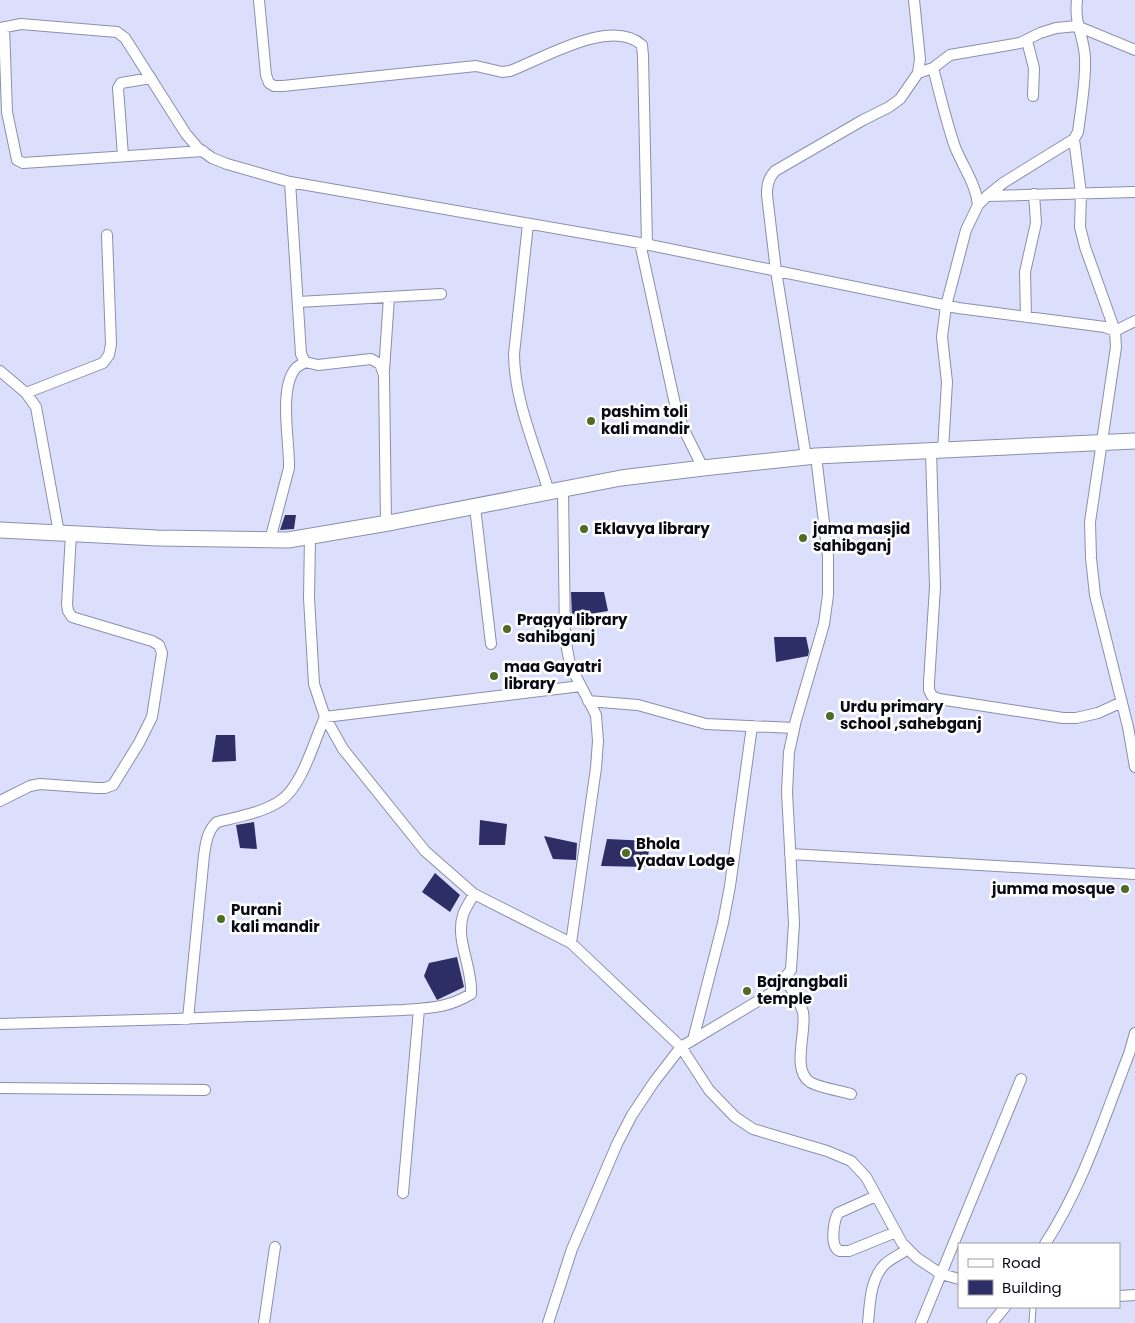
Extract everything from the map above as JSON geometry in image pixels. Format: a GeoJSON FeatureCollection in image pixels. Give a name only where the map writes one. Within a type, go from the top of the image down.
{"type":"FeatureCollection","features":[{"type":"Feature","properties":{"kind":"main road"},"geometry":{"type":"LineString","coordinates":[[0,530],[157,538],[288,540],[621,478],[704,468],[811,457],[1135,441]]}},
{"type":"Feature","properties":{"kind":"street"},"geometry":{"type":"LineString","coordinates":[[259,0],[266,75],[269,83],[274,86],[476,66],[510,72],[587,38],[622,36],[635,39],[642,44],[643,244],[675,404],[684,430],[704,468]]}},
{"type":"Feature","properties":{"kind":"street"},"geometry":{"type":"LineString","coordinates":[[548,1323],[572,1249],[617,1144],[648,1090],[681,1047],[773,992],[791,970],[794,923],[788,792],[789,752],[794,728],[824,624],[828,595],[828,556],[776,271],[767,196],[769,177],[775,171],[863,120],[889,108],[900,99],[918,73],[920,59],[914,0]]}},
{"type":"Feature","properties":{"kind":"street"},"geometry":{"type":"LineString","coordinates":[[1077,0],[1076,18],[1084,48],[1085,70],[1078,132],[1074,139],[1003,183],[978,205],[966,230],[946,306],[942,337],[947,382],[937,451],[934,587],[929,690],[932,696],[939,699],[1063,718],[1086,717],[1122,702]]}},
{"type":"Feature","properties":{"kind":"street"},"geometry":{"type":"LineString","coordinates":[[203,151],[23,163],[17,160],[7,112],[2,28],[22,24],[117,32],[125,38],[186,134],[203,151],[212,158],[227,164],[290,182],[643,244],[946,306],[1105,327],[1115,331],[1135,321]]}},
{"type":"Feature","properties":{"kind":"street"},"geometry":{"type":"LineString","coordinates":[[918,73],[933,68],[944,58],[957,53],[1020,43],[1049,29],[1077,26],[1135,50]]}},
{"type":"Feature","properties":{"kind":"street"},"geometry":{"type":"LineString","coordinates":[[1027,41],[1034,68],[1033,96]]}},
{"type":"Feature","properties":{"kind":"street"},"geometry":{"type":"LineString","coordinates":[[933,68],[952,136],[960,159],[976,189],[978,205]]}},
{"type":"Feature","properties":{"kind":"street"},"geometry":{"type":"LineString","coordinates":[[123,156],[118,88],[121,83],[151,78]]}},
{"type":"Feature","properties":{"kind":"street"},"geometry":{"type":"LineString","coordinates":[[1074,139],[1081,193],[1080,227],[1082,238],[1115,331],[1116,347],[1090,522],[1091,558],[1095,595],[1122,702],[1130,719],[1135,767]]}},
{"type":"Feature","properties":{"kind":"street"},"geometry":{"type":"LineString","coordinates":[[290,182],[301,354],[306,362]]}},
{"type":"Feature","properties":{"kind":"street"},"geometry":{"type":"LineString","coordinates":[[987,196],[1135,192]]}},
{"type":"Feature","properties":{"kind":"street"},"geometry":{"type":"LineString","coordinates":[[1026,317],[1025,272],[1036,223],[1034,194]]}},
{"type":"Feature","properties":{"kind":"street"},"geometry":{"type":"LineString","coordinates":[[528,224],[514,354],[514,373],[523,410],[556,491],[565,637],[570,665],[596,715],[598,741],[596,768],[571,942]]}},
{"type":"Feature","properties":{"kind":"street"},"geometry":{"type":"LineString","coordinates":[[26,393],[94,368],[103,363],[109,355],[111,344],[107,235]]}},
{"type":"Feature","properties":{"kind":"street"},"geometry":{"type":"LineString","coordinates":[[298,302],[442,294]]}},
{"type":"Feature","properties":{"kind":"street"},"geometry":{"type":"LineString","coordinates":[[386,523],[384,375],[389,297]]}},
{"type":"Feature","properties":{"kind":"street"},"geometry":{"type":"LineString","coordinates":[[270,540],[289,468],[285,423],[289,383],[296,368],[306,362],[318,364],[371,359],[380,364],[384,375]]}},
{"type":"Feature","properties":{"kind":"street"},"geometry":{"type":"LineString","coordinates":[[0,371],[26,393],[36,407],[65,534],[68,611],[72,617],[152,641],[158,645],[162,653],[152,717],[139,743],[113,785],[105,788],[96,788],[40,784],[30,786],[0,801]]}},
{"type":"Feature","properties":{"kind":"street"},"geometry":{"type":"LineString","coordinates":[[474,506],[491,644]]}},
{"type":"Feature","properties":{"kind":"street"},"geometry":{"type":"LineString","coordinates":[[310,536],[310,598],[314,684],[325,717],[343,749],[425,851],[474,894],[571,942],[681,1047],[709,1090],[734,1117],[753,1129],[827,1151],[851,1161],[866,1177],[896,1232],[917,1258],[941,1274],[958,1278]]}},
{"type":"Feature","properties":{"kind":"street"},"geometry":{"type":"LineString","coordinates":[[325,717],[581,686]]}},
{"type":"Feature","properties":{"kind":"street"},"geometry":{"type":"LineString","coordinates":[[588,701],[638,706],[706,724],[794,728]]}},
{"type":"Feature","properties":{"kind":"street"},"geometry":{"type":"LineString","coordinates":[[188,1018],[204,855],[211,828],[217,822],[266,808],[279,802],[290,793],[297,783],[325,717]]}},
{"type":"Feature","properties":{"kind":"street"},"geometry":{"type":"LineString","coordinates":[[693,1040],[723,923],[730,886],[752,726]]}},
{"type":"Feature","properties":{"kind":"street"},"geometry":{"type":"LineString","coordinates":[[790,854],[1135,874]]}},
{"type":"Feature","properties":{"kind":"street"},"geometry":{"type":"LineString","coordinates":[[0,1024],[419,1009],[457,1003],[471,994],[472,982],[462,940],[462,931],[463,916],[474,894]]}},
{"type":"Feature","properties":{"kind":"street"},"geometry":{"type":"LineString","coordinates":[[784,978],[795,994],[804,1020],[801,1051],[802,1074],[810,1083],[851,1094]]}},
{"type":"Feature","properties":{"kind":"street"},"geometry":{"type":"LineString","coordinates":[[403,1193],[419,1009]]}},
{"type":"Feature","properties":{"kind":"street"},"geometry":{"type":"LineString","coordinates":[[1046,1243],[1079,1183],[1129,1054],[1135,1032]]}},
{"type":"Feature","properties":{"kind":"street"},"geometry":{"type":"LineString","coordinates":[[921,1323],[1021,1079]]}},
{"type":"Feature","properties":{"kind":"street"},"geometry":{"type":"LineString","coordinates":[[0,1088],[206,1090]]}},
{"type":"Feature","properties":{"kind":"street"},"geometry":{"type":"LineString","coordinates":[[876,1196],[838,1213],[833,1228],[837,1248],[841,1251],[849,1251],[896,1232]]}},
{"type":"Feature","properties":{"kind":"street"},"geometry":{"type":"LineString","coordinates":[[264,1323],[275,1247]]}},
{"type":"Feature","properties":{"kind":"street"},"geometry":{"type":"LineString","coordinates":[[868,1323],[870,1297],[878,1272],[886,1263],[908,1248]]}},
{"type":"Feature","properties":{"kind":"street"},"geometry":{"type":"LineString","coordinates":[[1120,1296],[1135,1295]]}},
{"type":"Feature","properties":{"kind":"street"},"geometry":{"type":"LineString","coordinates":[[992,1323],[1004,1308]]}},
{"type":"Feature","properties":{"kind":"lane"},"geometry":{"type":"LineString","coordinates":[[1032,1323],[1033,1308]]}},
{"type":"Feature","properties":{"kind":"building"},"geometry":{"type":"Polygon","coordinates":[[[285,515],[296,515],[294,529],[280,530],[285,515]]]}},
{"type":"Feature","properties":{"kind":"building"},"geometry":{"type":"Polygon","coordinates":[[[571,592],[604,592],[608,611],[572,617],[571,592]]]}},
{"type":"Feature","properties":{"kind":"building"},"geometry":{"type":"Polygon","coordinates":[[[774,637],[806,637],[809,651],[808,656],[776,662],[774,637]]]}},
{"type":"Feature","properties":{"kind":"building"},"geometry":{"type":"Polygon","coordinates":[[[216,735],[235,735],[236,761],[212,762],[216,735]]]}},
{"type":"Feature","properties":{"kind":"building"},"geometry":{"type":"Polygon","coordinates":[[[480,820],[507,824],[505,845],[479,845],[480,820]]]}},
{"type":"Feature","properties":{"kind":"building"},"geometry":{"type":"Polygon","coordinates":[[[254,822],[257,849],[240,848],[236,825],[254,822]]]}},
{"type":"Feature","properties":{"kind":"building"},"geometry":{"type":"Polygon","coordinates":[[[544,836],[577,843],[576,860],[553,859],[544,836]]]}},
{"type":"Feature","properties":{"kind":"building","name":"Bhola yadav Lodge"},"geometry":{"type":"Polygon","coordinates":[[[607,839],[650,841],[647,867],[601,866],[607,839]]]}},
{"type":"Feature","properties":{"kind":"building"},"geometry":{"type":"Polygon","coordinates":[[[435,873],[460,895],[450,912],[422,892],[435,873]]]}},
{"type":"Feature","properties":{"kind":"building"},"geometry":{"type":"Polygon","coordinates":[[[457,957],[464,987],[437,1000],[424,976],[429,963],[457,957]]]}},
{"type":"Feature","properties":{"kind":"place","name":"pashim toli kali mandir"},"geometry":{"type":"Point","coordinates":[591,421]}},
{"type":"Feature","properties":{"kind":"place","name":"Eklavya library"},"geometry":{"type":"Point","coordinates":[584,529]}},
{"type":"Feature","properties":{"kind":"place","name":"jama masjid sahibganj"},"geometry":{"type":"Point","coordinates":[803,538]}},
{"type":"Feature","properties":{"kind":"place","name":"Pragya library sahibganj"},"geometry":{"type":"Point","coordinates":[507,629]}},
{"type":"Feature","properties":{"kind":"place","name":"maa Gayatri library"},"geometry":{"type":"Point","coordinates":[494,676]}},
{"type":"Feature","properties":{"kind":"place","name":"Urdu primary school ,sahebganj"},"geometry":{"type":"Point","coordinates":[830,716]}},
{"type":"Feature","properties":{"kind":"place","name":"Bhola yadav Lodge"},"geometry":{"type":"Point","coordinates":[626,853]}},
{"type":"Feature","properties":{"kind":"place","name":"jumma mosque"},"geometry":{"type":"Point","coordinates":[1125,889]}},
{"type":"Feature","properties":{"kind":"place","name":"Purani kali mandir"},"geometry":{"type":"Point","coordinates":[221,919]}},
{"type":"Feature","properties":{"kind":"place","name":"Bajrangbali temple"},"geometry":{"type":"Point","coordinates":[747,991]}}]}
